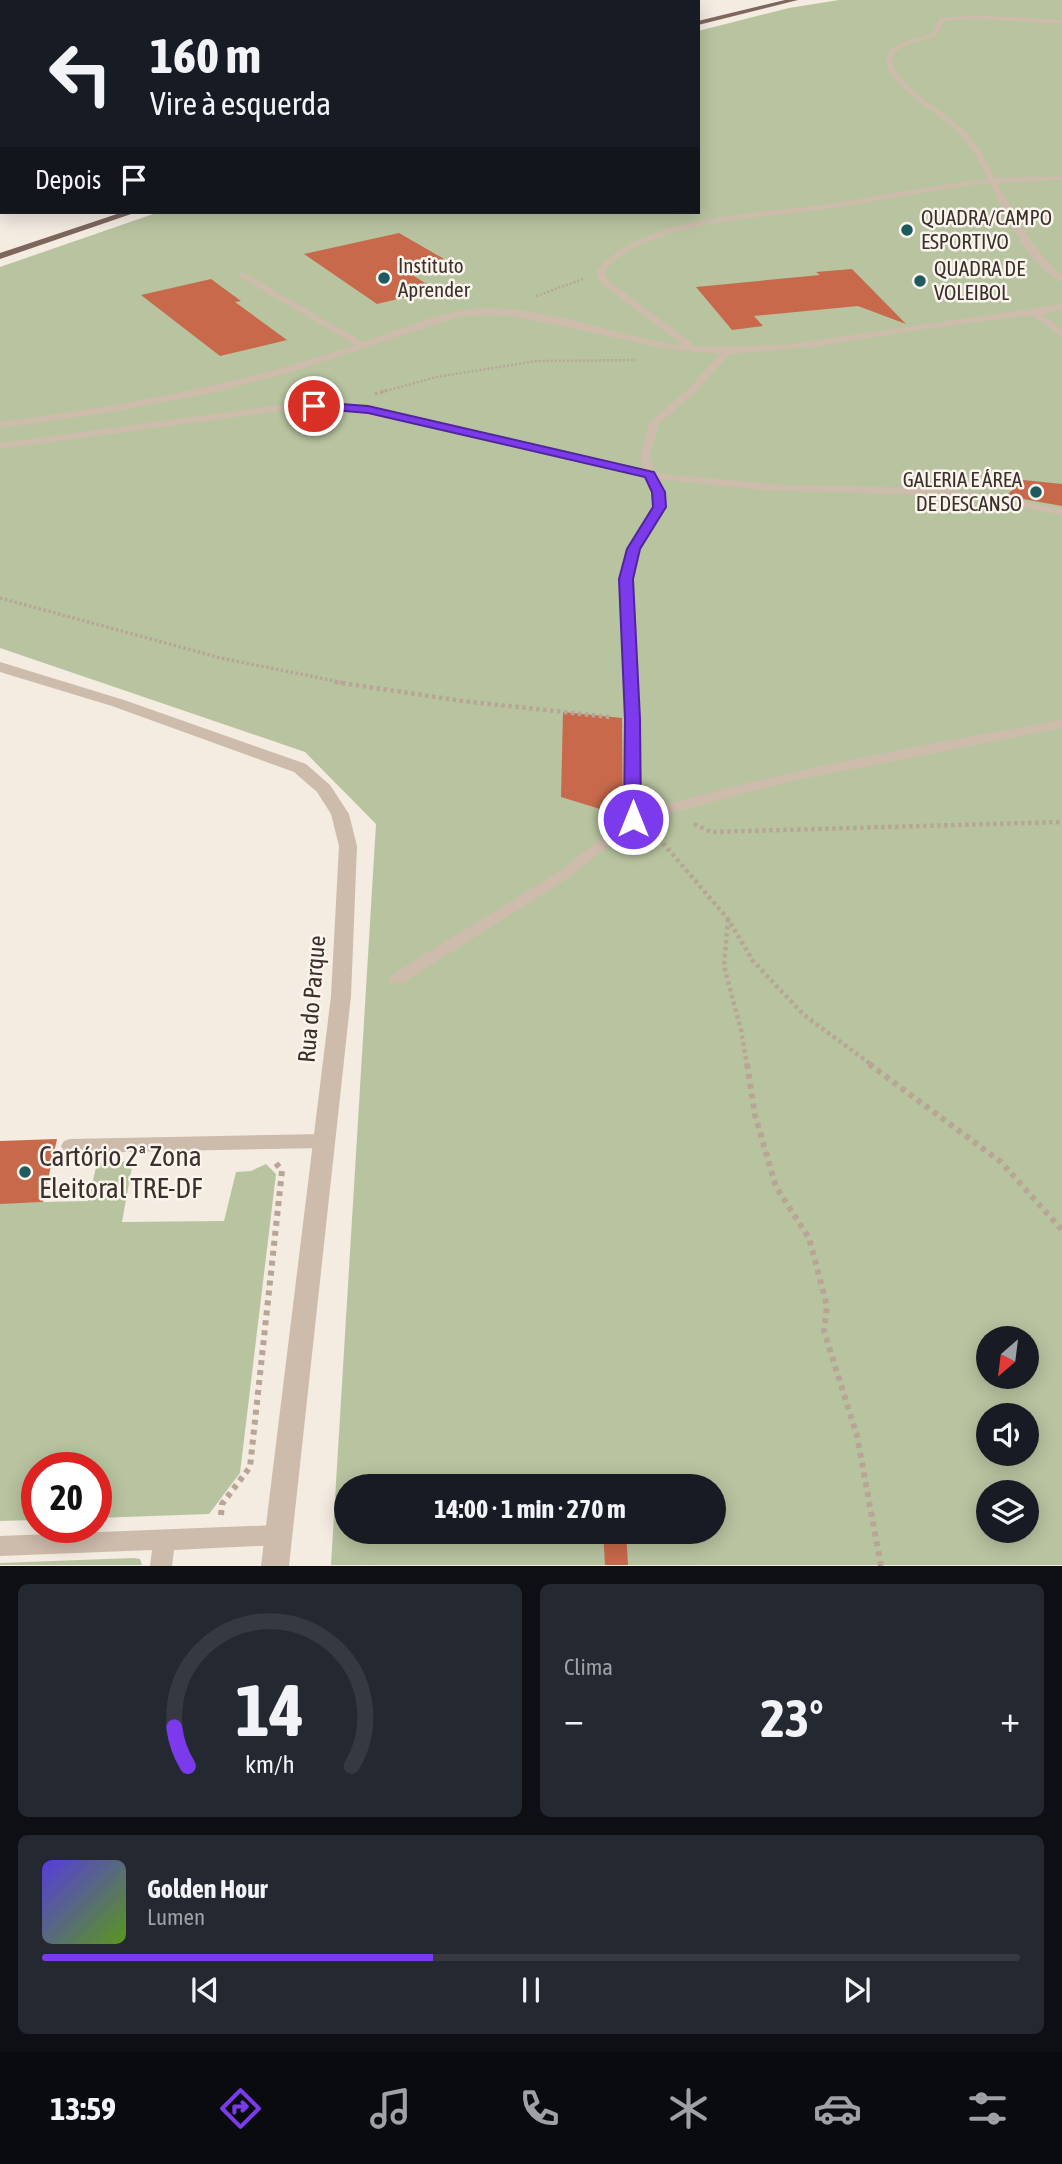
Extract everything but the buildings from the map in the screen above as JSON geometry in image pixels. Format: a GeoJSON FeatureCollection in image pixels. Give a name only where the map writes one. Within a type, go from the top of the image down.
{"type":"FeatureCollection","features":[{"type":"Feature","properties":{"kind":"main road"},"geometry":{"type":"LineString","coordinates":[[700,22],[771,2],[794,0]]}},
{"type":"Feature","properties":{"kind":"main road"},"geometry":{"type":"LineString","coordinates":[[0,256],[126,214]]}},
{"type":"Feature","properties":{"kind":"street","name":"Rua do Parque"},"geometry":{"type":"LineString","coordinates":[[0,667],[118,703],[300,768],[324,789],[340,814],[348,846],[341,996],[275,1566]]}},
{"type":"Feature","properties":{"kind":"lane"},"geometry":{"type":"LineString","coordinates":[[1062,22],[977,16],[942,19],[934,35],[895,48],[890,55],[891,70],[898,79],[945,115],[963,134],[994,182],[1025,243],[1040,261],[1062,279]]}},
{"type":"Feature","properties":{"kind":"lane"},"geometry":{"type":"LineString","coordinates":[[696,350],[605,282],[600,272],[606,263],[626,250],[662,234],[685,228],[994,182],[1062,178]]}},
{"type":"Feature","properties":{"kind":"lane"},"geometry":{"type":"LineString","coordinates":[[243,275],[361,345]]}},
{"type":"Feature","properties":{"kind":"lane"},"geometry":{"type":"LineString","coordinates":[[0,425],[108,409],[222,387],[295,368],[457,314],[495,311],[535,316],[696,350],[728,350],[789,347],[1062,307]]}},
{"type":"Feature","properties":{"kind":"lane"},"geometry":{"type":"LineString","coordinates":[[1051,309],[1062,318]]}},
{"type":"Feature","properties":{"kind":"lane"},"geometry":{"type":"LineString","coordinates":[[1035,313],[1062,334]]}},
{"type":"Feature","properties":{"kind":"lane"},"geometry":{"type":"LineString","coordinates":[[633,819],[626,579],[633,549],[659,507],[659,492],[650,475],[645,456],[654,424],[691,391],[728,350]]}},
{"type":"Feature","properties":{"kind":"lane"},"geometry":{"type":"LineString","coordinates":[[0,446],[293,406],[334,406],[413,419],[650,475],[762,486],[915,490],[972,496],[1062,512]]}},
{"type":"Feature","properties":{"kind":"lane"},"geometry":{"type":"LineString","coordinates":[[397,979],[565,874],[633,819],[875,758],[1062,724]]}},
{"type":"Feature","properties":{"kind":"lane"},"geometry":{"type":"LineString","coordinates":[[70,1146],[323,1141]]}},
{"type":"Feature","properties":{"kind":"lane"},"geometry":{"type":"LineString","coordinates":[[0,1546],[278,1535]]}},
{"type":"Feature","properties":{"kind":"lane"},"geometry":{"type":"LineString","coordinates":[[161,1566],[164,1540]]}},
{"type":"Feature","properties":{"kind":"path"},"geometry":{"type":"LineString","coordinates":[[495,311],[600,272]]}},
{"type":"Feature","properties":{"kind":"path"},"geometry":{"type":"LineString","coordinates":[[334,406],[436,377],[537,360],[642,359]]}},
{"type":"Feature","properties":{"kind":"path"},"geometry":{"type":"LineString","coordinates":[[0,598],[222,658],[369,689],[482,705],[632,719]]}},
{"type":"Feature","properties":{"kind":"path"},"geometry":{"type":"LineString","coordinates":[[665,809],[711,832],[1062,822]]}},
{"type":"Feature","properties":{"kind":"path"},"geometry":{"type":"LineString","coordinates":[[648,815],[662,842],[728,919],[753,961],[804,1015],[1000,1162],[1062,1230]]}},
{"type":"Feature","properties":{"kind":"path"},"geometry":{"type":"LineString","coordinates":[[728,919],[724,966],[741,1030],[755,1115],[776,1187],[809,1238],[827,1306],[824,1331],[857,1436],[881,1566]]}},
{"type":"Feature","properties":{"kind":"path"},"geometry":{"type":"LineString","coordinates":[[218,1538],[222,1504],[250,1467],[282,1171],[275,1162]]}},
{"type":"Feature","properties":{"kind":"green space"},"geometry":{"type":"Polygon","coordinates":[[[839,0],[1062,0],[1062,1565],[331,1565],[334,1516],[334,1544],[726,1544],[726,1474],[337,1474],[376,824],[305,752],[0,648],[0,267],[153,214],[700,214],[700,30],[789,8],[839,0]]]}},
{"type":"Feature","properties":{"kind":"green space"},"geometry":{"type":"Polygon","coordinates":[[[133,1161],[122,1222],[224,1221],[236,1172],[251,1171],[266,1164],[276,1174],[240,1473],[209,1514],[112,1517],[112,1452],[21,1452],[21,1520],[0,1521],[0,1203],[88,1201],[97,1163],[133,1161]]]}},
{"type":"Feature","properties":{"kind":"green space"},"geometry":{"type":"Polygon","coordinates":[[[140,1559],[142,1565],[0,1565],[0,1563],[140,1559]]]}},
{"type":"Feature","properties":{"kind":"place","name":"QUADRA/CAMPO ESPORTIVO"},"geometry":{"type":"Point","coordinates":[907,230]}},
{"type":"Feature","properties":{"kind":"place","name":"Instituto Aprender"},"geometry":{"type":"Point","coordinates":[384,278]}},
{"type":"Feature","properties":{"kind":"place","name":"QUADRA DE VOLEIBOL"},"geometry":{"type":"Point","coordinates":[920,281]}},
{"type":"Feature","properties":{"kind":"place","name":"GALERIA E ÁREA DE DESCANSO"},"geometry":{"type":"Point","coordinates":[1036,492]}},
{"type":"Feature","properties":{"kind":"place","name":"Cartório 2ª Zona Eleitoral TRE-DF"},"geometry":{"type":"Point","coordinates":[25,1172]}},
{"type":"Feature","properties":{"kind":"route"},"geometry":{"type":"LineString","coordinates":[[314,406],[368,410],[413,419],[650,475],[659,492],[659,507],[633,549],[626,579],[633,819]]}}]}
